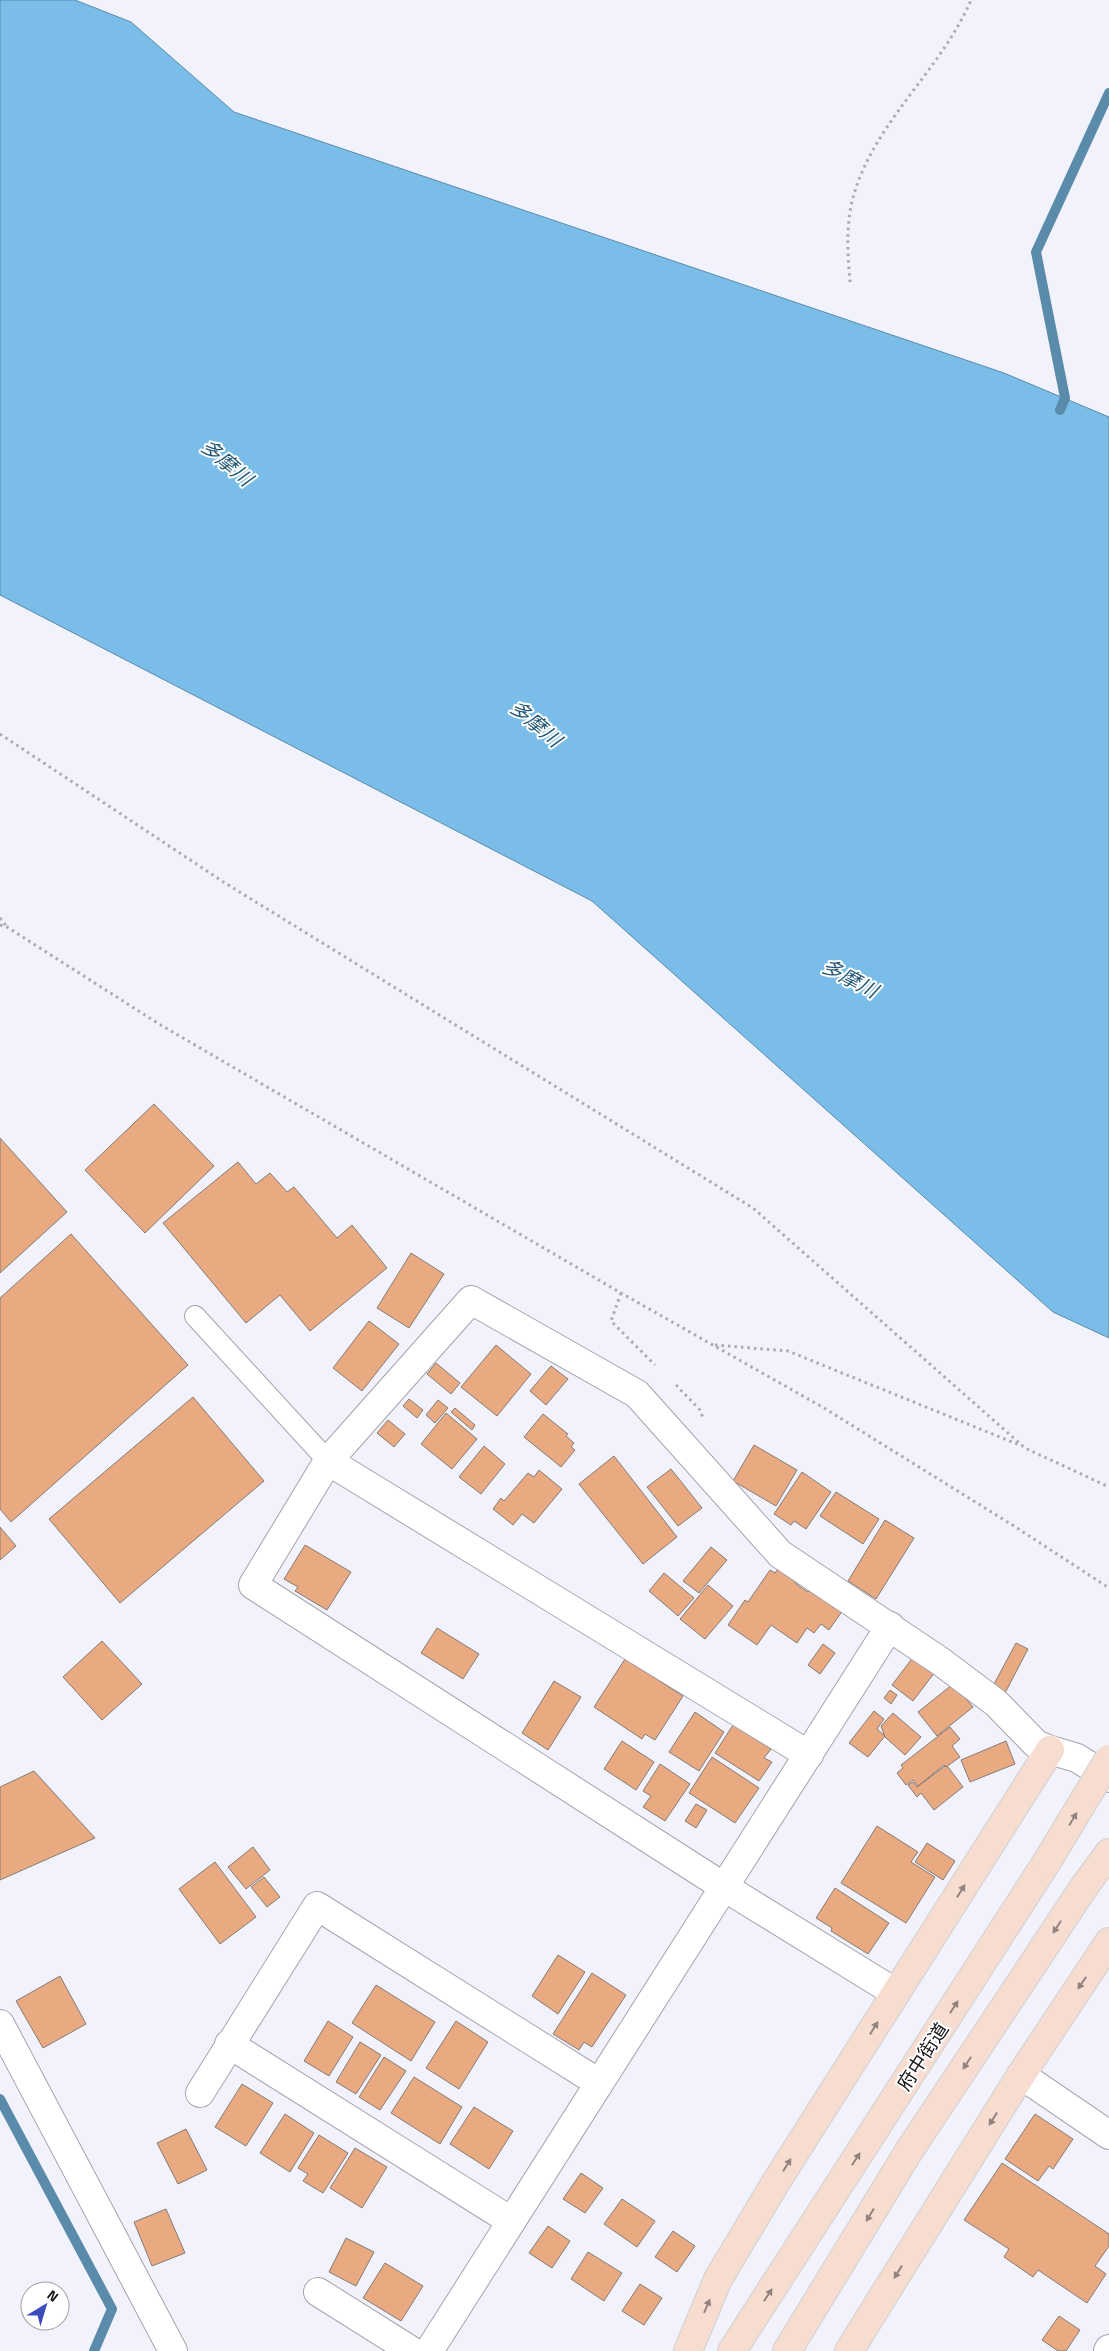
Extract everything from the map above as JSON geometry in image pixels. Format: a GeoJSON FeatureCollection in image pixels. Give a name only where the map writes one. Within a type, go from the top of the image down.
{"type":"FeatureCollection","features":[{"type":"Feature","properties":{"kind":"main road"},"geometry":{"type":"LineString","coordinates":[[688,2351],[718,2279],[776,2182],[1050,1750]]}},
{"type":"Feature","properties":{"kind":"main road","name":"府中街道"},"geometry":{"type":"LineString","coordinates":[[732,2351],[1048,1860],[1109,1759]]}},
{"type":"Feature","properties":{"kind":"main road"},"geometry":{"type":"LineString","coordinates":[[787,2351],[909,2151],[1109,1852]]}},
{"type":"Feature","properties":{"kind":"main road"},"geometry":{"type":"LineString","coordinates":[[848,2351],[1021,2074],[1109,1942]]}},
{"type":"Feature","properties":{"kind":"street"},"geometry":{"type":"LineString","coordinates":[[896,1993],[724,1887],[253,1585],[328,1461],[471,1300],[637,1394],[780,1554],[890,1626],[996,1704],[1036,1744],[1077,1758],[1109,1778]]}},
{"type":"Feature","properties":{"kind":"street"},"geometry":{"type":"LineString","coordinates":[[328,1461],[809,1755]]}},
{"type":"Feature","properties":{"kind":"street"},"geometry":{"type":"LineString","coordinates":[[429,2351],[890,1626]]}},
{"type":"Feature","properties":{"kind":"street"},"geometry":{"type":"LineString","coordinates":[[200,2092],[318,1906],[599,2083]]}},
{"type":"Feature","properties":{"kind":"street"},"geometry":{"type":"LineString","coordinates":[[0,2024],[173,2351]]}},
{"type":"Feature","properties":{"kind":"street"},"geometry":{"type":"LineString","coordinates":[[229,2044],[512,2221]]}},
{"type":"Feature","properties":{"kind":"street"},"geometry":{"type":"LineString","coordinates":[[1021,2074],[1109,2135]]}},
{"type":"Feature","properties":{"kind":"street"},"geometry":{"type":"LineString","coordinates":[[318,2292],[412,2351]]}},
{"type":"Feature","properties":{"kind":"lane"},"geometry":{"type":"LineString","coordinates":[[195,1316],[328,1461]]}},
{"type":"Feature","properties":{"kind":"path"},"geometry":{"type":"LineString","coordinates":[[850,282],[846,246],[852,206],[870,157],[945,49],[971,0]]}},
{"type":"Feature","properties":{"kind":"path"},"geometry":{"type":"LineString","coordinates":[[0,734],[225,883],[753,1208],[1025,1448]]}},
{"type":"Feature","properties":{"kind":"path"},"geometry":{"type":"LineString","coordinates":[[0,918],[7,927]]}},
{"type":"Feature","properties":{"kind":"path"},"geometry":{"type":"LineString","coordinates":[[0,925],[7,927],[160,1024],[621,1293],[824,1408],[1014,1526],[1109,1588]]}},
{"type":"Feature","properties":{"kind":"path"},"geometry":{"type":"LineString","coordinates":[[712,1345],[788,1351],[1025,1448],[1109,1488]]}},
{"type":"Feature","properties":{"kind":"water","name":"多摩川"},"geometry":{"type":"Polygon","coordinates":[[[0,0],[75,0],[131,22],[234,112],[1004,373],[1109,417],[1109,1338],[1053,1312],[592,901],[0,595],[0,0]]]}},
{"type":"Feature","properties":{"kind":"building"},"geometry":{"type":"Polygon","coordinates":[[[154,1104],[214,1166],[145,1233],[85,1170],[154,1104]]]}},
{"type":"Feature","properties":{"kind":"building"},"geometry":{"type":"Polygon","coordinates":[[[0,1138],[67,1212],[0,1273],[0,1138]]]}},
{"type":"Feature","properties":{"kind":"building"},"geometry":{"type":"Polygon","coordinates":[[[238,1162],[256,1184],[270,1173],[287,1192],[294,1187],[337,1238],[352,1225],[387,1268],[310,1331],[280,1295],[246,1323],[163,1223],[238,1162]]]}},
{"type":"Feature","properties":{"kind":"building"},"geometry":{"type":"Polygon","coordinates":[[[71,1234],[188,1365],[11,1522],[0,1509],[0,1298],[71,1234]]]}},
{"type":"Feature","properties":{"kind":"building"},"geometry":{"type":"Polygon","coordinates":[[[411,1253],[444,1274],[409,1328],[377,1308],[411,1253]]]}},
{"type":"Feature","properties":{"kind":"building"},"geometry":{"type":"Polygon","coordinates":[[[369,1321],[399,1344],[362,1391],[333,1368],[369,1321]]]}},
{"type":"Feature","properties":{"kind":"building"},"geometry":{"type":"Polygon","coordinates":[[[496,1345],[531,1374],[497,1416],[461,1387],[496,1345]]]}},
{"type":"Feature","properties":{"kind":"building"},"geometry":{"type":"Polygon","coordinates":[[[436,1363],[460,1383],[451,1394],[427,1374],[436,1363]]]}},
{"type":"Feature","properties":{"kind":"building"},"geometry":{"type":"Polygon","coordinates":[[[551,1366],[568,1379],[546,1405],[530,1391],[551,1366]]]}},
{"type":"Feature","properties":{"kind":"building"},"geometry":{"type":"Polygon","coordinates":[[[193,1397],[264,1481],[120,1603],[49,1519],[193,1397]]]}},
{"type":"Feature","properties":{"kind":"building"},"geometry":{"type":"Polygon","coordinates":[[[409,1399],[423,1410],[417,1418],[403,1406],[409,1399]]]}},
{"type":"Feature","properties":{"kind":"building"},"geometry":{"type":"Polygon","coordinates":[[[438,1400],[448,1408],[435,1423],[426,1415],[438,1400]]]}},
{"type":"Feature","properties":{"kind":"building"},"geometry":{"type":"Polygon","coordinates":[[[455,1408],[475,1425],[472,1430],[451,1412],[455,1408]]]}},
{"type":"Feature","properties":{"kind":"building"},"geometry":{"type":"Polygon","coordinates":[[[446,1413],[477,1439],[452,1469],[421,1444],[446,1413]]]}},
{"type":"Feature","properties":{"kind":"building"},"geometry":{"type":"Polygon","coordinates":[[[543,1414],[568,1434],[566,1436],[574,1443],[571,1447],[575,1450],[561,1467],[524,1437],[543,1414]]]}},
{"type":"Feature","properties":{"kind":"building"},"geometry":{"type":"Polygon","coordinates":[[[388,1420],[405,1434],[394,1447],[377,1433],[388,1420]]]}},
{"type":"Feature","properties":{"kind":"building"},"geometry":{"type":"Polygon","coordinates":[[[754,1445],[797,1470],[776,1506],[733,1481],[754,1445]]]}},
{"type":"Feature","properties":{"kind":"building"},"geometry":{"type":"Polygon","coordinates":[[[484,1446],[505,1464],[481,1494],[459,1477],[484,1446]]]}},
{"type":"Feature","properties":{"kind":"building"},"geometry":{"type":"Polygon","coordinates":[[[614,1456],[677,1537],[643,1564],[579,1484],[614,1456]]]}},
{"type":"Feature","properties":{"kind":"building"},"geometry":{"type":"Polygon","coordinates":[[[671,1469],[702,1508],[678,1526],[647,1487],[671,1469]]]}},
{"type":"Feature","properties":{"kind":"building"},"geometry":{"type":"Polygon","coordinates":[[[539,1470],[562,1489],[534,1523],[522,1514],[513,1525],[493,1509],[501,1498],[504,1501],[528,1473],[534,1477],[539,1470]]]}},
{"type":"Feature","properties":{"kind":"building"},"geometry":{"type":"Polygon","coordinates":[[[802,1472],[831,1492],[806,1529],[794,1521],[791,1525],[774,1514],[802,1472]]]}},
{"type":"Feature","properties":{"kind":"building"},"geometry":{"type":"Polygon","coordinates":[[[836,1492],[879,1519],[863,1544],[820,1516],[836,1492]]]}},
{"type":"Feature","properties":{"kind":"building"},"geometry":{"type":"Polygon","coordinates":[[[885,1520],[914,1538],[876,1599],[848,1581],[885,1520]]]}},
{"type":"Feature","properties":{"kind":"building"},"geometry":{"type":"Polygon","coordinates":[[[0,1527],[16,1546],[0,1560],[0,1527]]]}},
{"type":"Feature","properties":{"kind":"building"},"geometry":{"type":"Polygon","coordinates":[[[305,1545],[351,1572],[327,1610],[295,1591],[298,1587],[284,1579],[305,1545]]]}},
{"type":"Feature","properties":{"kind":"building"},"geometry":{"type":"Polygon","coordinates":[[[711,1547],[727,1560],[699,1593],[683,1581],[711,1547]]]}},
{"type":"Feature","properties":{"kind":"building"},"geometry":{"type":"Polygon","coordinates":[[[781,1565],[799,1578],[795,1583],[808,1592],[811,1587],[843,1610],[829,1630],[821,1624],[814,1633],[807,1628],[797,1643],[771,1625],[757,1645],[728,1625],[745,1600],[748,1602],[770,1570],[775,1573],[781,1565]]]}},
{"type":"Feature","properties":{"kind":"building"},"geometry":{"type":"Polygon","coordinates":[[[664,1573],[694,1598],[678,1616],[649,1591],[664,1573]]]}},
{"type":"Feature","properties":{"kind":"building"},"geometry":{"type":"Polygon","coordinates":[[[708,1585],[733,1606],[705,1639],[680,1619],[708,1585]]]}},
{"type":"Feature","properties":{"kind":"building"},"geometry":{"type":"Polygon","coordinates":[[[437,1628],[479,1654],[463,1679],[421,1653],[437,1628]]]}},
{"type":"Feature","properties":{"kind":"building"},"geometry":{"type":"Polygon","coordinates":[[[102,1641],[142,1684],[102,1720],[63,1677],[102,1641]]]}},
{"type":"Feature","properties":{"kind":"building"},"geometry":{"type":"Polygon","coordinates":[[[1016,1643],[1028,1649],[1005,1693],[993,1686],[1016,1643]]]}},
{"type":"Feature","properties":{"kind":"building"},"geometry":{"type":"Polygon","coordinates":[[[823,1644],[835,1653],[820,1674],[808,1665],[823,1644]]]}},
{"type":"Feature","properties":{"kind":"building"},"geometry":{"type":"Polygon","coordinates":[[[914,1656],[935,1672],[913,1701],[892,1685],[914,1656]]]}},
{"type":"Feature","properties":{"kind":"building"},"geometry":{"type":"Polygon","coordinates":[[[625,1659],[683,1696],[655,1740],[645,1734],[642,1739],[594,1707],[625,1659]]]}},
{"type":"Feature","properties":{"kind":"building"},"geometry":{"type":"Polygon","coordinates":[[[554,1681],[581,1697],[548,1750],[522,1733],[554,1681]]]}},
{"type":"Feature","properties":{"kind":"building"},"geometry":{"type":"Polygon","coordinates":[[[953,1684],[973,1707],[937,1736],[918,1712],[953,1684]]]}},
{"type":"Feature","properties":{"kind":"building"},"geometry":{"type":"Polygon","coordinates":[[[890,1690],[897,1695],[891,1704],[884,1698],[890,1690]]]}},
{"type":"Feature","properties":{"kind":"building"},"geometry":{"type":"Polygon","coordinates":[[[874,1711],[884,1719],[877,1729],[885,1736],[868,1757],[849,1743],[874,1711]]]}},
{"type":"Feature","properties":{"kind":"building"},"geometry":{"type":"Polygon","coordinates":[[[695,1712],[724,1732],[699,1771],[669,1752],[695,1712]]]}},
{"type":"Feature","properties":{"kind":"building"},"geometry":{"type":"Polygon","coordinates":[[[893,1713],[921,1737],[905,1755],[885,1737],[881,1726],[893,1713]]]}},
{"type":"Feature","properties":{"kind":"building"},"geometry":{"type":"Polygon","coordinates":[[[733,1725],[771,1749],[764,1758],[772,1762],[759,1781],[715,1753],[733,1725]]]}},
{"type":"Feature","properties":{"kind":"building"},"geometry":{"type":"Polygon","coordinates":[[[950,1727],[960,1739],[952,1746],[960,1757],[946,1767],[944,1765],[918,1786],[913,1780],[906,1785],[897,1773],[903,1768],[901,1765],[950,1727]]]}},
{"type":"Feature","properties":{"kind":"building"},"geometry":{"type":"Polygon","coordinates":[[[622,1741],[654,1762],[636,1790],[604,1769],[622,1741]]]}},
{"type":"Feature","properties":{"kind":"building"},"geometry":{"type":"Polygon","coordinates":[[[1006,1741],[1015,1764],[970,1782],[961,1760],[1006,1741]]]}},
{"type":"Feature","properties":{"kind":"building"},"geometry":{"type":"Polygon","coordinates":[[[712,1757],[759,1788],[735,1823],[689,1793],[712,1757]]]}},
{"type":"Feature","properties":{"kind":"building"},"geometry":{"type":"Polygon","coordinates":[[[660,1764],[690,1784],[665,1821],[643,1807],[651,1796],[643,1791],[660,1764]]]}},
{"type":"Feature","properties":{"kind":"building"},"geometry":{"type":"Polygon","coordinates":[[[945,1766],[948,1767],[963,1787],[934,1810],[921,1793],[917,1797],[908,1785],[913,1782],[917,1787],[945,1766]]]}},
{"type":"Feature","properties":{"kind":"building"},"geometry":{"type":"Polygon","coordinates":[[[34,1771],[95,1838],[0,1880],[0,1787],[34,1771]]]}},
{"type":"Feature","properties":{"kind":"building"},"geometry":{"type":"Polygon","coordinates":[[[696,1804],[707,1810],[696,1828],[685,1821],[696,1804]]]}},
{"type":"Feature","properties":{"kind":"building"},"geometry":{"type":"Polygon","coordinates":[[[877,1826],[918,1852],[911,1862],[935,1877],[906,1923],[841,1883],[877,1826]]]}},
{"type":"Feature","properties":{"kind":"building"},"geometry":{"type":"Polygon","coordinates":[[[927,1843],[955,1861],[943,1880],[915,1862],[927,1843]]]}},
{"type":"Feature","properties":{"kind":"building"},"geometry":{"type":"Polygon","coordinates":[[[253,1847],[270,1870],[246,1889],[228,1867],[253,1847]]]}},
{"type":"Feature","properties":{"kind":"building"},"geometry":{"type":"Polygon","coordinates":[[[215,1862],[256,1917],[220,1944],[179,1889],[215,1862]]]}},
{"type":"Feature","properties":{"kind":"building"},"geometry":{"type":"Polygon","coordinates":[[[264,1877],[280,1897],[267,1907],[251,1887],[264,1877]]]}},
{"type":"Feature","properties":{"kind":"building"},"geometry":{"type":"Polygon","coordinates":[[[835,1888],[889,1923],[868,1954],[831,1931],[832,1928],[816,1918],[835,1888]]]}},
{"type":"Feature","properties":{"kind":"building"},"geometry":{"type":"Polygon","coordinates":[[[558,1955],[585,1972],[558,2014],[532,1996],[558,1955]]]}},
{"type":"Feature","properties":{"kind":"building"},"geometry":{"type":"Polygon","coordinates":[[[592,1973],[626,1995],[592,2047],[584,2042],[579,2050],[553,2034],[592,1973]]]}},
{"type":"Feature","properties":{"kind":"building"},"geometry":{"type":"Polygon","coordinates":[[[60,1976],[86,2024],[43,2048],[16,2001],[60,1976]]]}},
{"type":"Feature","properties":{"kind":"building"},"geometry":{"type":"Polygon","coordinates":[[[376,1985],[435,2022],[411,2061],[352,2023],[376,1985]]]}},
{"type":"Feature","properties":{"kind":"building"},"geometry":{"type":"Polygon","coordinates":[[[328,2021],[353,2037],[329,2076],[304,2061],[328,2021]]]}},
{"type":"Feature","properties":{"kind":"building"},"geometry":{"type":"Polygon","coordinates":[[[456,2021],[488,2042],[459,2089],[426,2068],[456,2021]]]}},
{"type":"Feature","properties":{"kind":"building"},"geometry":{"type":"Polygon","coordinates":[[[360,2042],[381,2055],[356,2094],[336,2082],[360,2042]]]}},
{"type":"Feature","properties":{"kind":"building"},"geometry":{"type":"Polygon","coordinates":[[[384,2057],[406,2071],[380,2110],[359,2097],[384,2057]]]}},
{"type":"Feature","properties":{"kind":"building"},"geometry":{"type":"Polygon","coordinates":[[[414,2077],[462,2107],[440,2144],[391,2113],[414,2077]]]}},
{"type":"Feature","properties":{"kind":"building"},"geometry":{"type":"Polygon","coordinates":[[[242,2084],[273,2103],[246,2146],[215,2127],[242,2084]]]}},
{"type":"Feature","properties":{"kind":"building"},"geometry":{"type":"Polygon","coordinates":[[[474,2107],[513,2131],[489,2169],[450,2144],[474,2107]]]}},
{"type":"Feature","properties":{"kind":"building"},"geometry":{"type":"Polygon","coordinates":[[[285,2114],[314,2133],[290,2172],[260,2153],[285,2114]]]}},
{"type":"Feature","properties":{"kind":"building"},"geometry":{"type":"Polygon","coordinates":[[[1035,2114],[1073,2139],[1053,2169],[1049,2166],[1038,2181],[1005,2159],[1035,2114]]]}},
{"type":"Feature","properties":{"kind":"building"},"geometry":{"type":"Polygon","coordinates":[[[186,2129],[207,2170],[178,2184],[157,2143],[186,2129]]]}},
{"type":"Feature","properties":{"kind":"building"},"geometry":{"type":"Polygon","coordinates":[[[319,2135],[348,2153],[323,2193],[303,2181],[308,2174],[298,2168],[319,2135]]]}},
{"type":"Feature","properties":{"kind":"building"},"geometry":{"type":"Polygon","coordinates":[[[355,2148],[387,2167],[362,2208],[330,2188],[355,2148]]]}},
{"type":"Feature","properties":{"kind":"building"},"geometry":{"type":"Polygon","coordinates":[[[1002,2163],[1109,2234],[1109,2246],[1095,2266],[1106,2274],[1087,2303],[1038,2270],[1033,2277],[1004,2257],[1009,2249],[964,2220],[1002,2163]]]}},
{"type":"Feature","properties":{"kind":"building"},"geometry":{"type":"Polygon","coordinates":[[[581,2173],[603,2188],[585,2213],[563,2199],[581,2173]]]}},
{"type":"Feature","properties":{"kind":"building"},"geometry":{"type":"Polygon","coordinates":[[[622,2199],[655,2221],[637,2247],[604,2224],[622,2199]]]}},
{"type":"Feature","properties":{"kind":"building"},"geometry":{"type":"Polygon","coordinates":[[[166,2209],[185,2253],[152,2266],[134,2222],[166,2209]]]}},
{"type":"Feature","properties":{"kind":"building"},"geometry":{"type":"Polygon","coordinates":[[[548,2226],[570,2241],[552,2268],[529,2253],[548,2226]]]}},
{"type":"Feature","properties":{"kind":"building"},"geometry":{"type":"Polygon","coordinates":[[[673,2231],[695,2246],[677,2272],[655,2257],[673,2231]]]}},
{"type":"Feature","properties":{"kind":"building"},"geometry":{"type":"Polygon","coordinates":[[[346,2238],[374,2252],[356,2286],[329,2272],[346,2238]]]}},
{"type":"Feature","properties":{"kind":"building"},"geometry":{"type":"Polygon","coordinates":[[[588,2252],[622,2273],[604,2301],[571,2279],[588,2252]]]}},
{"type":"Feature","properties":{"kind":"building"},"geometry":{"type":"Polygon","coordinates":[[[385,2263],[423,2286],[401,2321],[363,2298],[385,2263]]]}},
{"type":"Feature","properties":{"kind":"building"},"geometry":{"type":"Polygon","coordinates":[[[640,2284],[662,2298],[644,2325],[622,2311],[640,2284]]]}},
{"type":"Feature","properties":{"kind":"building"},"geometry":{"type":"Polygon","coordinates":[[[1059,2316],[1080,2330],[1066,2351],[1058,2351],[1042,2340],[1059,2316]]]}},
{"type":"Feature","properties":{"kind":"waterway"},"geometry":{"type":"LineString","coordinates":[[1060,410],[1065,398],[1036,252],[1109,93]]}},
{"type":"Feature","properties":{"kind":"waterway"},"geometry":{"type":"LineString","coordinates":[[0,2099],[112,2309],[94,2351]]}}]}
